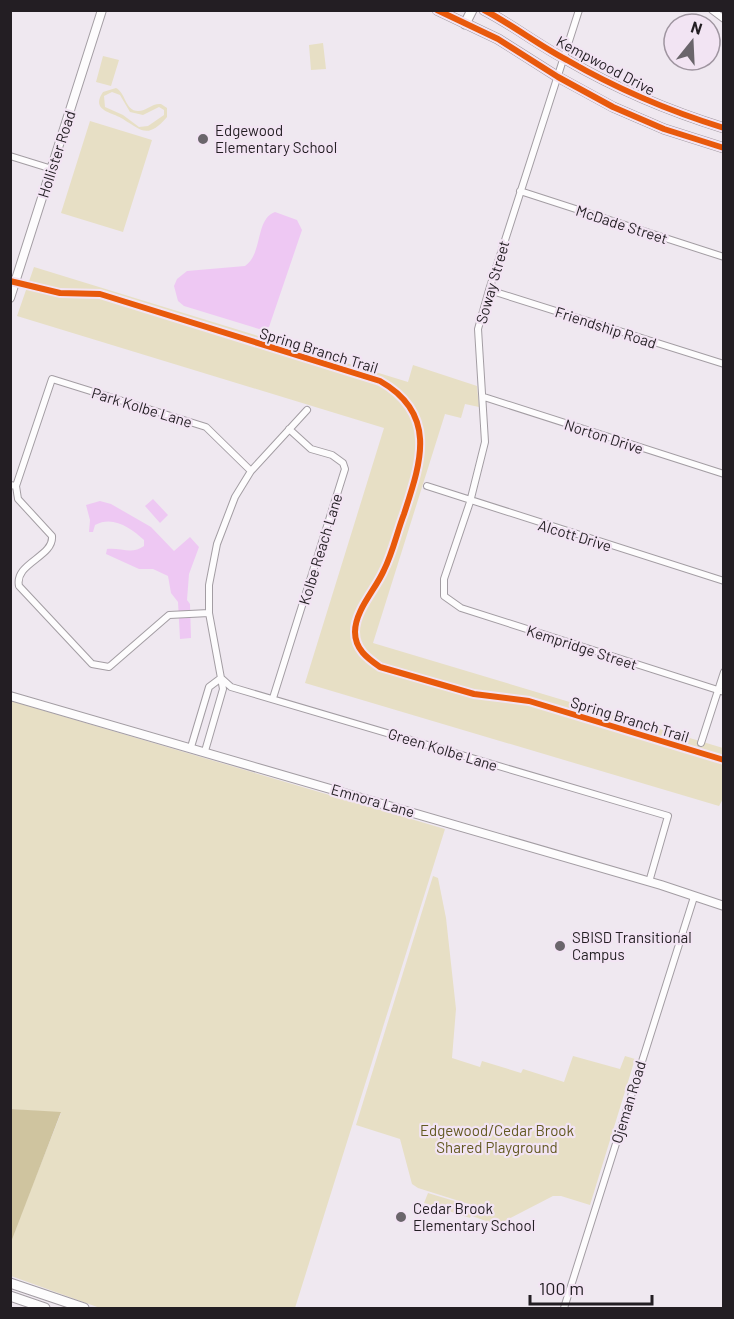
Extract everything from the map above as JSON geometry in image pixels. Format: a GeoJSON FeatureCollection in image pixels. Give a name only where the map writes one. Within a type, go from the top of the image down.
{"type":"FeatureCollection","features":[{"type":"Feature","properties":{"kind":"main road"},"geometry":{"type":"LineString","coordinates":[[437,10],[498,39],[558,77],[649,123],[723,148]]}},
{"type":"Feature","properties":{"kind":"main road"},"geometry":{"type":"LineString","coordinates":[[465,24],[472,10]]}},
{"type":"Feature","properties":{"kind":"main road","name":"Kempwood Drive"},"geometry":{"type":"LineString","coordinates":[[484,10],[509,23],[565,59],[658,105],[723,128]]}},
{"type":"Feature","properties":{"kind":"main road"},"geometry":{"type":"LineString","coordinates":[[649,123],[658,105]]}},
{"type":"Feature","properties":{"kind":"main road"},"geometry":{"type":"LineString","coordinates":[[10,1283],[84,1308]]}},
{"type":"Feature","properties":{"kind":"main road"},"geometry":{"type":"LineString","coordinates":[[10,1296],[45,1308]]}},
{"type":"Feature","properties":{"kind":"street","name":"Hollister Road"},"geometry":{"type":"LineString","coordinates":[[10,298],[102,10]]}},
{"type":"Feature","properties":{"kind":"street","name":"Soway Street"},"geometry":{"type":"LineString","coordinates":[[444,596],[444,579],[470,502],[485,442],[478,329],[579,10]]}},
{"type":"Feature","properties":{"kind":"street"},"geometry":{"type":"LineString","coordinates":[[712,10],[723,19]]}},
{"type":"Feature","properties":{"kind":"street"},"geometry":{"type":"LineString","coordinates":[[10,156],[52,169]]}},
{"type":"Feature","properties":{"kind":"street","name":"McDade Street"},"geometry":{"type":"LineString","coordinates":[[520,191],[723,257]]}},
{"type":"Feature","properties":{"kind":"street","name":"Friendship Road"},"geometry":{"type":"LineString","coordinates":[[489,290],[723,364]]}},
{"type":"Feature","properties":{"kind":"street","name":"Park Kolbe Lane"},"geometry":{"type":"LineString","coordinates":[[13,486],[52,379],[206,427],[251,471]]}},
{"type":"Feature","properties":{"kind":"street","name":"Norton Drive"},"geometry":{"type":"LineString","coordinates":[[484,397],[723,474]]}},
{"type":"Feature","properties":{"kind":"street"},"geometry":{"type":"LineString","coordinates":[[205,751],[223,689],[209,613],[209,585],[217,544],[233,502],[251,471],[307,410]]}},
{"type":"Feature","properties":{"kind":"street","name":"Kolbe Reach Lane"},"geometry":{"type":"LineString","coordinates":[[273,698],[345,469],[343,463],[304,445],[289,429]]}},
{"type":"Feature","properties":{"kind":"street"},"geometry":{"type":"LineString","coordinates":[[13,486],[18,499],[52,536],[53,541],[22,573],[19,586],[92,664],[109,667],[173,614],[209,613]]}},
{"type":"Feature","properties":{"kind":"street","name":"Alcott Drive"},"geometry":{"type":"LineString","coordinates":[[427,486],[470,502],[723,581]]}},
{"type":"Feature","properties":{"kind":"street","name":"Kempridge Street"},"geometry":{"type":"LineString","coordinates":[[444,596],[461,608],[721,691]]}},
{"type":"Feature","properties":{"kind":"street"},"geometry":{"type":"LineString","coordinates":[[701,743],[721,691],[723,672]]}},
{"type":"Feature","properties":{"kind":"street"},"geometry":{"type":"LineString","coordinates":[[191,747],[209,687],[220,678]]}},
{"type":"Feature","properties":{"kind":"street","name":"Green Kolbe Lane"},"geometry":{"type":"LineString","coordinates":[[220,678],[231,687],[668,816],[649,882]]}},
{"type":"Feature","properties":{"kind":"street","name":"Emnora Lane"},"geometry":{"type":"LineString","coordinates":[[10,690],[22,697]]}},
{"type":"Feature","properties":{"kind":"street","name":"Emnora Lane"},"geometry":{"type":"LineString","coordinates":[[10,696],[22,697],[649,882],[723,906]]}},
{"type":"Feature","properties":{"kind":"street","name":"Ojeman Road"},"geometry":{"type":"LineString","coordinates":[[564,1308],[694,897]]}},
{"type":"Feature","properties":{"kind":"street"},"geometry":{"type":"LineString","coordinates":[[45,1308],[49,1296]]}},
{"type":"Feature","properties":{"kind":"green space"},"geometry":{"type":"Polygon","coordinates":[[[323,43],[326,69],[311,70],[309,45],[323,43]]]}},
{"type":"Feature","properties":{"kind":"green space"},"geometry":{"type":"Polygon","coordinates":[[[103,56],[119,60],[111,86],[96,82],[103,56]]]}},
{"type":"Feature","properties":{"kind":"green space"},"geometry":{"type":"Polygon","coordinates":[[[116,88],[130,108],[138,111],[161,104],[167,108],[167,117],[155,128],[145,131],[104,110],[99,103],[103,92],[116,88]],[[112,92],[104,96],[105,107],[123,115],[139,127],[148,126],[164,115],[164,110],[159,107],[143,115],[130,112],[120,95],[112,92]]]}},
{"type":"Feature","properties":{"kind":"green space"},"geometry":{"type":"Polygon","coordinates":[[[90,121],[152,140],[123,232],[61,213],[90,121]]]}},
{"type":"Feature","properties":{"kind":"green space"},"geometry":{"type":"Polygon","coordinates":[[[34,267],[408,382],[413,365],[477,386],[479,407],[465,404],[461,418],[445,414],[373,643],[723,748],[723,799],[719,806],[305,683],[384,428],[17,316],[34,267]]]}},
{"type":"Feature","properties":{"kind":"green space"},"geometry":{"type":"Polygon","coordinates":[[[11,701],[445,829],[295,1308],[100,1308],[11,1276],[10,1242],[61,1113],[11,1109],[11,701]]]}},
{"type":"Feature","properties":{"kind":"green space","name":"Edgewood/Cedar Brook Shared Playground"},"geometry":{"type":"Polygon","coordinates":[[[433,876],[438,878],[446,918],[456,1009],[452,1058],[480,1067],[482,1061],[521,1073],[523,1069],[564,1082],[573,1056],[620,1069],[625,1056],[635,1059],[590,1205],[561,1196],[553,1196],[497,1225],[472,1216],[475,1206],[412,1184],[400,1139],[356,1125],[433,876]]]}},
{"type":"Feature","properties":{"kind":"green space"},"geometry":{"type":"Polygon","coordinates":[[[428,1193],[474,1207],[470,1218],[424,1203],[428,1193]]]}},
{"type":"Feature","properties":{"kind":"shaded area"},"geometry":{"type":"Polygon","coordinates":[[[275,212],[297,220],[302,230],[269,327],[259,329],[184,306],[178,301],[174,286],[177,279],[187,271],[245,266],[251,261],[264,222],[275,212]]]}},
{"type":"Feature","properties":{"kind":"shaded area"},"geometry":{"type":"Polygon","coordinates":[[[153,499],[168,515],[160,523],[145,506],[153,499]]]}},
{"type":"Feature","properties":{"kind":"shaded area"},"geometry":{"type":"Polygon","coordinates":[[[100,501],[111,504],[151,527],[174,551],[190,537],[199,547],[189,574],[187,600],[190,604],[191,638],[180,639],[178,602],[171,593],[168,576],[153,569],[139,569],[106,554],[107,549],[139,549],[144,546],[144,540],[128,527],[115,522],[102,522],[95,525],[93,532],[89,532],[90,520],[86,505],[100,501]]]}},
{"type":"Feature","properties":{"kind":"shaded area"},"geometry":{"type":"Polygon","coordinates":[[[10,1109],[61,1112],[11,1242],[10,1109]]]}},
{"type":"Feature","properties":{"kind":"cycle path"},"geometry":{"type":"LineString","coordinates":[[437,10],[498,39],[558,77],[613,107],[664,129],[724,148]]}},
{"type":"Feature","properties":{"kind":"cycle path"},"geometry":{"type":"LineString","coordinates":[[484,10],[556,54],[624,90],[663,107],[724,128]]}},
{"type":"Feature","properties":{"kind":"cycle path","name":"Spring Branch Trail"},"geometry":{"type":"LineString","coordinates":[[10,281],[60,293],[100,294],[380,381],[398,394],[411,408],[418,424],[419,458],[416,476],[390,556],[358,616],[355,632],[357,643],[363,652],[380,667],[474,694],[529,701],[724,760]]}},
{"type":"Feature","properties":{"kind":"place","name":"Edgewood Elementary School"},"geometry":{"type":"Point","coordinates":[203,139]}},
{"type":"Feature","properties":{"kind":"place","name":"SBISD Transitional Campus"},"geometry":{"type":"Point","coordinates":[560,946]}},
{"type":"Feature","properties":{"kind":"place","name":"Cedar Brook Elementary School"},"geometry":{"type":"Point","coordinates":[401,1217]}}]}
